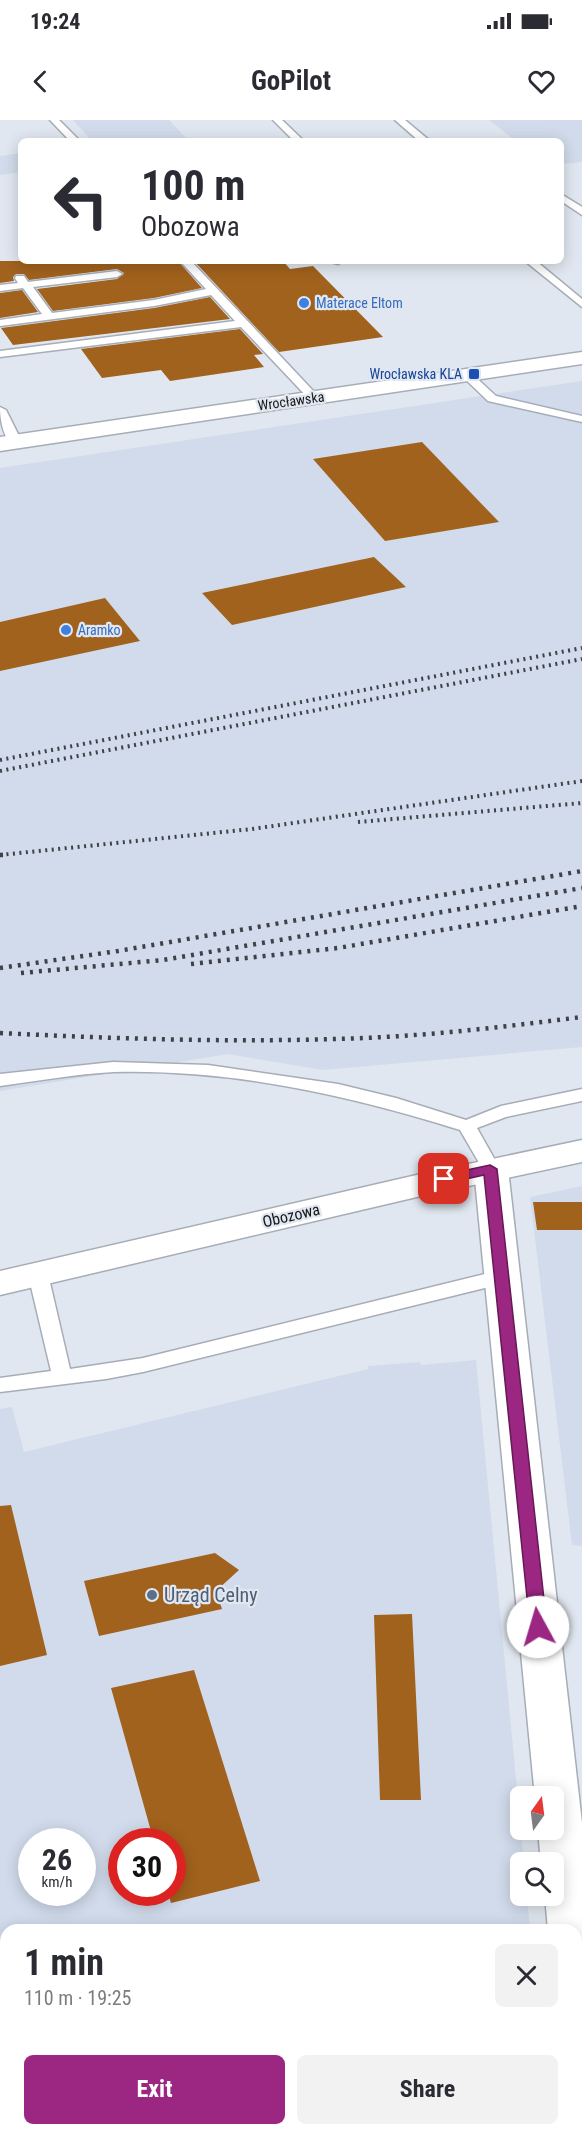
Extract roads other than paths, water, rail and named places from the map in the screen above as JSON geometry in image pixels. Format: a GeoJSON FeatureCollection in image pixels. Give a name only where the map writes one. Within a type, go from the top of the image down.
{"type":"FeatureCollection","features":[{"type":"Feature","properties":{"kind":"street","name":"Wrocławska"},"geometry":{"type":"LineString","coordinates":[[8,443],[582,358]]}},
{"type":"Feature","properties":{"kind":"street","name":"Obozowa"},"geometry":{"type":"LineString","coordinates":[[0,1283],[490,1169],[582,1151]]}},
{"type":"Feature","properties":{"kind":"street"},"geometry":{"type":"LineString","coordinates":[[490,1169],[569,1924]]}},
{"type":"Feature","properties":{"kind":"lane"},"geometry":{"type":"LineString","coordinates":[[54,120],[72,138]]}},
{"type":"Feature","properties":{"kind":"lane"},"geometry":{"type":"LineString","coordinates":[[277,120],[296,138]]}},
{"type":"Feature","properties":{"kind":"lane"},"geometry":{"type":"LineString","coordinates":[[399,120],[421,138]]}},
{"type":"Feature","properties":{"kind":"lane"},"geometry":{"type":"LineString","coordinates":[[564,199],[582,212]]}},
{"type":"Feature","properties":{"kind":"lane"},"geometry":{"type":"LineString","coordinates":[[188,264],[314,398]]}},
{"type":"Feature","properties":{"kind":"lane"},"geometry":{"type":"LineString","coordinates":[[534,264],[582,304]]}},
{"type":"Feature","properties":{"kind":"lane"},"geometry":{"type":"LineString","coordinates":[[17,274],[50,317]]}},
{"type":"Feature","properties":{"kind":"lane"},"geometry":{"type":"LineString","coordinates":[[0,288],[117,274]]}},
{"type":"Feature","properties":{"kind":"lane"},"geometry":{"type":"LineString","coordinates":[[0,323],[163,309],[214,291]]}},
{"type":"Feature","properties":{"kind":"lane"},"geometry":{"type":"LineString","coordinates":[[163,309],[182,331]]}},
{"type":"Feature","properties":{"kind":"lane"},"geometry":{"type":"LineString","coordinates":[[0,354],[244,323]]}},
{"type":"Feature","properties":{"kind":"lane"},"geometry":{"type":"LineString","coordinates":[[466,375],[492,399],[582,419]]}},
{"type":"Feature","properties":{"kind":"lane"},"geometry":{"type":"LineString","coordinates":[[0,410],[8,443]]}},
{"type":"Feature","properties":{"kind":"lane"},"geometry":{"type":"LineString","coordinates":[[0,1080],[113,1067],[208,1070],[338,1090],[390,1102],[467,1126],[518,1108],[582,1095]]}},
{"type":"Feature","properties":{"kind":"lane"},"geometry":{"type":"LineString","coordinates":[[467,1126],[490,1169]]}},
{"type":"Feature","properties":{"kind":"lane"},"geometry":{"type":"LineString","coordinates":[[38,1274],[62,1377]]}},
{"type":"Feature","properties":{"kind":"lane"},"geometry":{"type":"LineString","coordinates":[[0,1384],[143,1365],[501,1277]]}},
{"type":"Feature","properties":{"kind":"railway"},"geometry":{"type":"LineString","coordinates":[[0,760],[582,648]]}},
{"type":"Feature","properties":{"kind":"railway"},"geometry":{"type":"LineString","coordinates":[[0,771],[582,659]]}},
{"type":"Feature","properties":{"kind":"railway"},"geometry":{"type":"LineString","coordinates":[[4,855],[0,855],[252,829],[582,781]]}},
{"type":"Feature","properties":{"kind":"railway"},"geometry":{"type":"LineString","coordinates":[[358,822],[582,803]]}},
{"type":"Feature","properties":{"kind":"railway"},"geometry":{"type":"LineString","coordinates":[[0,968],[118,951],[582,871]]}},
{"type":"Feature","properties":{"kind":"railway"},"geometry":{"type":"LineString","coordinates":[[21,973],[163,960],[582,888]]}},
{"type":"Feature","properties":{"kind":"railway"},"geometry":{"type":"LineString","coordinates":[[191,964],[338,948],[582,906]]}},
{"type":"Feature","properties":{"kind":"railway"},"geometry":{"type":"LineString","coordinates":[[0,1033],[182,1040],[319,1039],[391,1037],[582,1017]]}},
{"type":"Feature","properties":{"kind":"place","name":"Materace Eltom"},"geometry":{"type":"Point","coordinates":[304,303]}},
{"type":"Feature","properties":{"kind":"place","name":"Wrocławska KLA"},"geometry":{"type":"Point","coordinates":[474,374]}},
{"type":"Feature","properties":{"kind":"place","name":"Aramko"},"geometry":{"type":"Point","coordinates":[66,630]}},
{"type":"Feature","properties":{"kind":"place","name":"Urząd Celny"},"geometry":{"type":"Point","coordinates":[152,1595]}}]}
